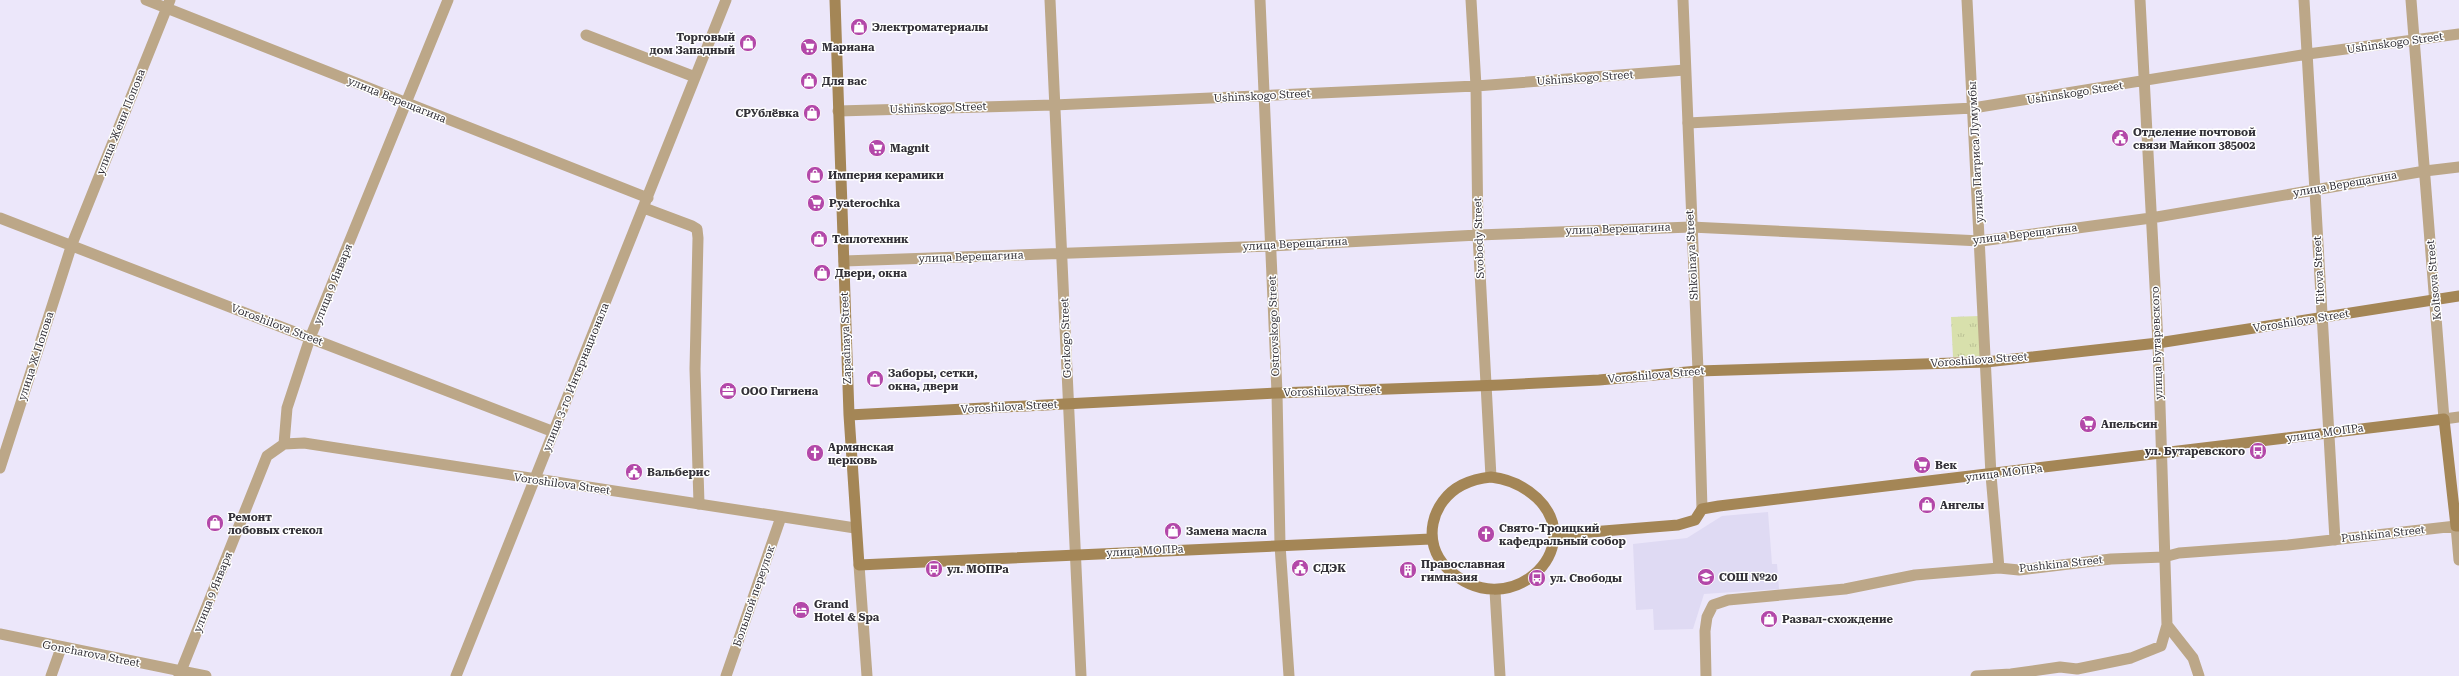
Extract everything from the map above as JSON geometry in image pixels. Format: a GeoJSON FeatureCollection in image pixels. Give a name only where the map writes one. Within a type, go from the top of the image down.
{"type":"FeatureCollection","features":[{"type":"Feature","properties":{"kind":"main road","name":"Zapadnaya Street"},"geometry":{"type":"LineString","coordinates":[[835,0],[849,415],[855,528],[859,565]]}},
{"type":"Feature","properties":{"kind":"main road","name":"Voroshilova Street"},"geometry":{"type":"LineString","coordinates":[[849,415],[1277,393],[1487,386],[1599,380],[1698,371],[1986,362],[2158,343],[2321,319],[2459,296]]}},
{"type":"Feature","properties":{"kind":"main road","name":"улица МОПРа"},"geometry":{"type":"LineString","coordinates":[[1702,510],[2444,419]]}},
{"type":"Feature","properties":{"kind":"main road","name":"Koltsova Street"},"geometry":{"type":"LineString","coordinates":[[2444,419],[2457,526]]}},
{"type":"Feature","properties":{"kind":"main road"},"geometry":{"type":"LineString","coordinates":[[1491,477],[1515,483],[1530,492],[1542,503],[1551,516],[1554,535],[1551,550],[1543,565],[1529,578],[1513,588],[1496,590],[1476,586],[1461,579],[1451,572],[1436,555],[1432,539],[1432,526],[1437,511],[1445,499],[1462,485],[1475,479],[1491,477]]}},
{"type":"Feature","properties":{"kind":"main road"},"geometry":{"type":"LineString","coordinates":[[1554,535],[1678,525],[1695,520],[1702,510]]}},
{"type":"Feature","properties":{"kind":"main road","name":"улица МОПРа"},"geometry":{"type":"LineString","coordinates":[[859,565],[1432,539]]}},
{"type":"Feature","properties":{"kind":"street","name":"улица Верещагина"},"geometry":{"type":"LineString","coordinates":[[146,0],[169,4],[646,203],[697,229],[695,369],[699,504]]}},
{"type":"Feature","properties":{"kind":"street","name":"улица 9 Января"},"geometry":{"type":"LineString","coordinates":[[180,674],[267,456],[284,444],[287,408],[310,338],[448,0]]}},
{"type":"Feature","properties":{"kind":"street","name":"улица 3-го Интернационала"},"geometry":{"type":"LineString","coordinates":[[456,676],[726,0]]}},
{"type":"Feature","properties":{"kind":"street","name":"Gorkogo Street"},"geometry":{"type":"LineString","coordinates":[[1050,0],[1081,676]]}},
{"type":"Feature","properties":{"kind":"street","name":"Ostrovskogo Street"},"geometry":{"type":"LineString","coordinates":[[1260,0],[1277,393],[1280,545],[1290,676]]}},
{"type":"Feature","properties":{"kind":"street","name":"Svobody Street"},"geometry":{"type":"LineString","coordinates":[[1471,0],[1476,86],[1478,234],[1491,477]]}},
{"type":"Feature","properties":{"kind":"street","name":"Shkolnaya Street"},"geometry":{"type":"LineString","coordinates":[[1683,0],[1702,510]]}},
{"type":"Feature","properties":{"kind":"street","name":"улица Патриса Лумумбы"},"geometry":{"type":"LineString","coordinates":[[1967,0],[1981,241],[1991,475],[1999,568]]}},
{"type":"Feature","properties":{"kind":"street","name":"улица Бутаревского"},"geometry":{"type":"LineString","coordinates":[[2077,673],[2131,658],[2161,646],[2167,625],[2158,343],[2140,0]]}},
{"type":"Feature","properties":{"kind":"street","name":"Titova Street"},"geometry":{"type":"LineString","coordinates":[[2304,0],[2321,319],[2335,540]]}},
{"type":"Feature","properties":{"kind":"street","name":"Koltsova Street"},"geometry":{"type":"LineString","coordinates":[[2411,0],[2424,171],[2436,300],[2444,419]]}},
{"type":"Feature","properties":{"kind":"street","name":"улица Жени Попова"},"geometry":{"type":"LineString","coordinates":[[72,244],[169,4]]}},
{"type":"Feature","properties":{"kind":"street","name":"Ushinskogo Street"},"geometry":{"type":"LineString","coordinates":[[1688,122],[1973,108],[2145,82],[2308,54],[2459,34]]}},
{"type":"Feature","properties":{"kind":"street"},"geometry":{"type":"LineString","coordinates":[[586,35],[695,77]]}},
{"type":"Feature","properties":{"kind":"street","name":"Ushinskogo Street"},"geometry":{"type":"LineString","coordinates":[[838,112],[1054,105],[1476,86],[1685,70]]}},
{"type":"Feature","properties":{"kind":"street","name":"улица Верещагина"},"geometry":{"type":"LineString","coordinates":[[844,261],[1271,246],[1478,234],[1691,227],[1981,241],[2151,218],[2315,189],[2424,171],[2459,167]]}},
{"type":"Feature","properties":{"kind":"street","name":"Voroshilova Street"},"geometry":{"type":"LineString","coordinates":[[0,218],[72,244],[554,432]]}},
{"type":"Feature","properties":{"kind":"street","name":"улица Ж.Попова"},"geometry":{"type":"LineString","coordinates":[[0,468],[4,443],[72,244]]}},
{"type":"Feature","properties":{"kind":"street","name":"улица МОПРа"},"geometry":{"type":"LineString","coordinates":[[2444,419],[2459,417]]}},
{"type":"Feature","properties":{"kind":"street","name":"Voroshilova Street"},"geometry":{"type":"LineString","coordinates":[[284,444],[304,444],[855,528]]}},
{"type":"Feature","properties":{"kind":"street","name":"Большой переулок"},"geometry":{"type":"LineString","coordinates":[[726,676],[782,516]]}},
{"type":"Feature","properties":{"kind":"street","name":"Koltsova Street"},"geometry":{"type":"LineString","coordinates":[[2457,526],[2459,560]]}},
{"type":"Feature","properties":{"kind":"street","name":"Pushkina Street"},"geometry":{"type":"LineString","coordinates":[[1706,676],[1707,617],[1713,605],[1728,600],[1846,589],[1915,575],[1999,568],[2019,570],[2111,559],[2164,557],[2179,553],[2335,540],[2457,526]]}},
{"type":"Feature","properties":{"kind":"street","name":"Zapadnaya Street"},"geometry":{"type":"LineString","coordinates":[[859,565],[867,676]]}},
{"type":"Feature","properties":{"kind":"street"},"geometry":{"type":"LineString","coordinates":[[1496,590],[1500,676]]}},
{"type":"Feature","properties":{"kind":"street"},"geometry":{"type":"LineString","coordinates":[[2167,625],[2193,658],[2199,676]]}},
{"type":"Feature","properties":{"kind":"street","name":"Goncharova Street"},"geometry":{"type":"LineString","coordinates":[[0,634],[180,674],[206,676]]}},
{"type":"Feature","properties":{"kind":"street"},"geometry":{"type":"LineString","coordinates":[[51,676],[61,648]]}},
{"type":"Feature","properties":{"kind":"street"},"geometry":{"type":"LineString","coordinates":[[1976,676],[2011,674],[2060,667],[2077,673]]}},
{"type":"Feature","properties":{"kind":"shaded area","name":"СОШ №20"},"geometry":{"type":"Polygon","coordinates":[[[1768,512],[1772,564],[1777,564],[1779,589],[1704,594],[1693,629],[1654,630],[1653,609],[1636,610],[1633,544],[1687,538],[1722,516],[1768,512]]]}},
{"type":"Feature","properties":{"kind":"green space"},"geometry":{"type":"Polygon","coordinates":[[[1979,316],[1980,356],[1953,357],[1951,317],[1979,316]]]}},
{"type":"Feature","properties":{"kind":"place","name":"Электроматериалы"},"geometry":{"type":"Point","coordinates":[859,27]}},
{"type":"Feature","properties":{"kind":"place","name":"Торговый дом Западный"},"geometry":{"type":"Point","coordinates":[748,43]}},
{"type":"Feature","properties":{"kind":"place","name":"Мариана"},"geometry":{"type":"Point","coordinates":[809,47]}},
{"type":"Feature","properties":{"kind":"place","name":"Для вас"},"geometry":{"type":"Point","coordinates":[809,81]}},
{"type":"Feature","properties":{"kind":"place","name":"СРУблёвка"},"geometry":{"type":"Point","coordinates":[812,113]}},
{"type":"Feature","properties":{"kind":"place","name":"Отделение почтовой связи Майкоп 385002"},"geometry":{"type":"Point","coordinates":[2120,138]}},
{"type":"Feature","properties":{"kind":"place","name":"Magnit"},"geometry":{"type":"Point","coordinates":[877,148]}},
{"type":"Feature","properties":{"kind":"place","name":"Империя керамики"},"geometry":{"type":"Point","coordinates":[815,175]}},
{"type":"Feature","properties":{"kind":"place","name":"Pyaterochka"},"geometry":{"type":"Point","coordinates":[816,203]}},
{"type":"Feature","properties":{"kind":"place","name":"Теплотехник"},"geometry":{"type":"Point","coordinates":[819,239]}},
{"type":"Feature","properties":{"kind":"place","name":"Двери, окна"},"geometry":{"type":"Point","coordinates":[822,273]}},
{"type":"Feature","properties":{"kind":"place","name":"Заборы, сетки, окна, двери"},"geometry":{"type":"Point","coordinates":[875,379]}},
{"type":"Feature","properties":{"kind":"place","name":"ООО Гигиена"},"geometry":{"type":"Point","coordinates":[728,391]}},
{"type":"Feature","properties":{"kind":"place","name":"Апельсин"},"geometry":{"type":"Point","coordinates":[2088,424]}},
{"type":"Feature","properties":{"kind":"place","name":"ул. Бутаревского"},"geometry":{"type":"Point","coordinates":[2258,451]}},
{"type":"Feature","properties":{"kind":"place","name":"Армянская церковь"},"geometry":{"type":"Point","coordinates":[815,453]}},
{"type":"Feature","properties":{"kind":"place","name":"Век"},"geometry":{"type":"Point","coordinates":[1922,465]}},
{"type":"Feature","properties":{"kind":"place","name":"Вальберис"},"geometry":{"type":"Point","coordinates":[634,472]}},
{"type":"Feature","properties":{"kind":"place","name":"Ангелы"},"geometry":{"type":"Point","coordinates":[1927,505]}},
{"type":"Feature","properties":{"kind":"place","name":"Ремонт лобовых стекол"},"geometry":{"type":"Point","coordinates":[215,523]}},
{"type":"Feature","properties":{"kind":"place","name":"Замена масла"},"geometry":{"type":"Point","coordinates":[1173,531]}},
{"type":"Feature","properties":{"kind":"place","name":"Свято-Троицкий кафедральный собор"},"geometry":{"type":"Point","coordinates":[1486,534]}},
{"type":"Feature","properties":{"kind":"place","name":"СДЭК"},"geometry":{"type":"Point","coordinates":[1300,568]}},
{"type":"Feature","properties":{"kind":"place","name":"ул. МОПРа"},"geometry":{"type":"Point","coordinates":[934,569]}},
{"type":"Feature","properties":{"kind":"place","name":"Православная гимназия"},"geometry":{"type":"Point","coordinates":[1408,570]}},
{"type":"Feature","properties":{"kind":"place","name":"СОШ №20"},"geometry":{"type":"Point","coordinates":[1706,577]}},
{"type":"Feature","properties":{"kind":"place","name":"ул. Свободы"},"geometry":{"type":"Point","coordinates":[1537,578]}},
{"type":"Feature","properties":{"kind":"place","name":"Grand Hotel & Spa"},"geometry":{"type":"Point","coordinates":[801,610]}},
{"type":"Feature","properties":{"kind":"place","name":"Развал-схождение"},"geometry":{"type":"Point","coordinates":[1769,619]}}]}
